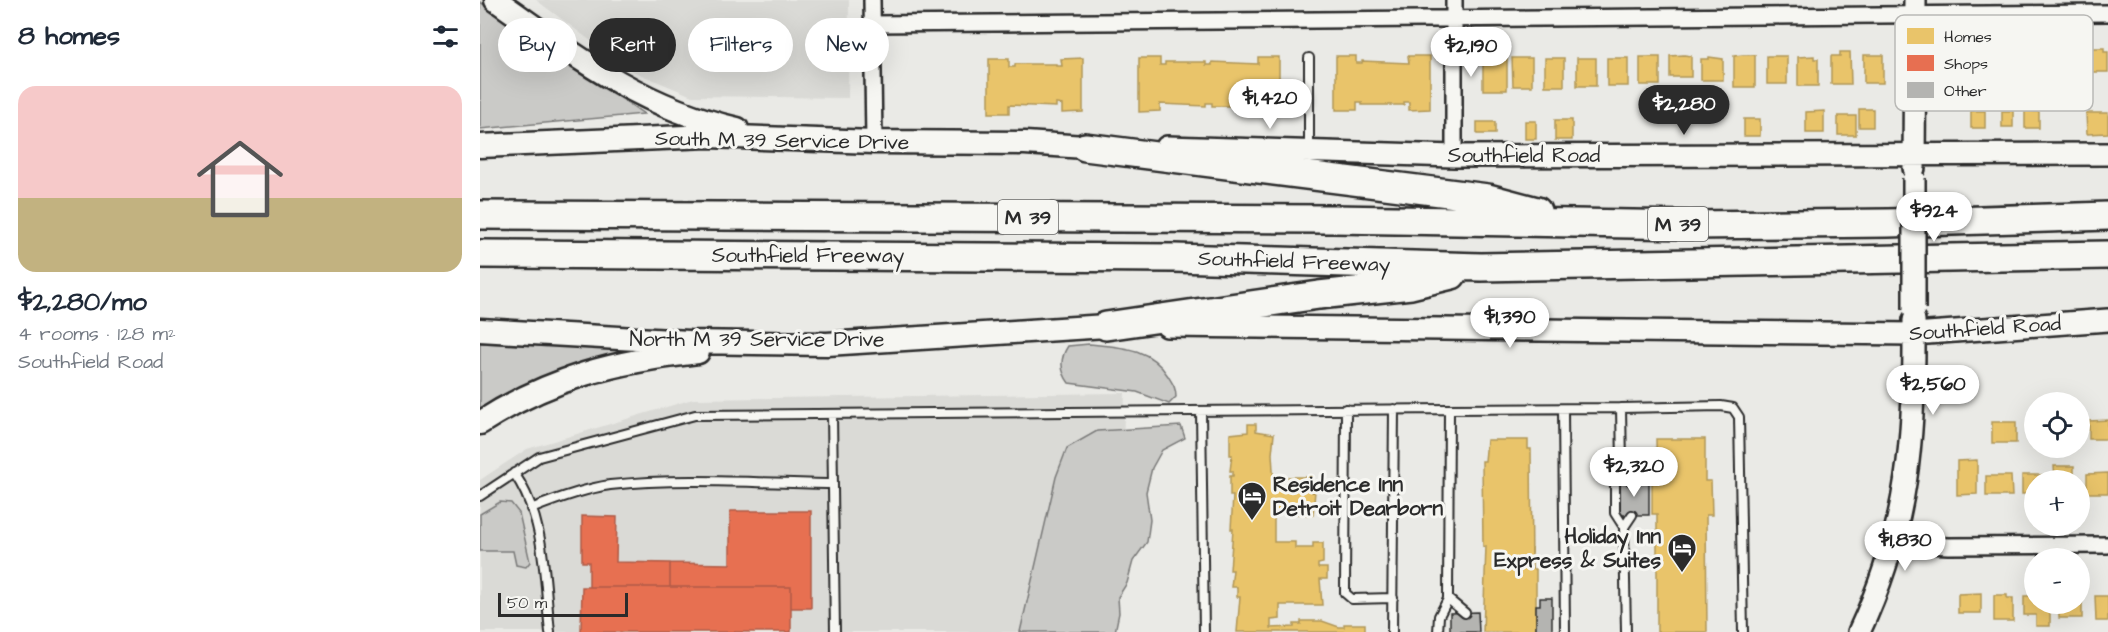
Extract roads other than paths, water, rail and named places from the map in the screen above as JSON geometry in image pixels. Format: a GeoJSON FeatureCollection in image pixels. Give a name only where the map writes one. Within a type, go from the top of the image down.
{"type":"FeatureCollection","features":[{"type":"Feature","properties":{"kind":"highway"},"geometry":{"type":"LineString","coordinates":[[1085,147],[1488,198],[1576,221]]}},
{"type":"Feature","properties":{"kind":"highway","name":"Southfield Freeway"},"geometry":{"type":"LineString","coordinates":[[480,215],[1576,221],[1690,225],[1888,223],[2108,216]]}},
{"type":"Feature","properties":{"kind":"highway","name":"Southfield Freeway"},"geometry":{"type":"LineString","coordinates":[[480,254],[1139,257],[1481,267],[2108,255]]}},
{"type":"Feature","properties":{"kind":"highway"},"geometry":{"type":"LineString","coordinates":[[1106,326],[1319,295],[1411,285],[1481,267]]}},
{"type":"Feature","properties":{"kind":"main road"},"geometry":{"type":"LineString","coordinates":[[496,0],[574,57],[635,93],[676,110],[734,128],[783,138]]}},
{"type":"Feature","properties":{"kind":"main road"},"geometry":{"type":"LineString","coordinates":[[1859,632],[1876,596],[1894,543],[1912,449],[1914,111]]}},
{"type":"Feature","properties":{"kind":"main road","name":"South M 39 Service Drive"},"geometry":{"type":"LineString","coordinates":[[480,146],[708,136],[1025,143],[1085,147]]}},
{"type":"Feature","properties":{"kind":"main road","name":"Southfield Road"},"geometry":{"type":"LineString","coordinates":[[1085,147],[1454,156],[2108,154]]}},
{"type":"Feature","properties":{"kind":"main road","name":"Southfield Road"},"geometry":{"type":"LineString","coordinates":[[1106,326],[1914,334],[2108,320]]}},
{"type":"Feature","properties":{"kind":"main road","name":"North M 39 Service Drive"},"geometry":{"type":"LineString","coordinates":[[480,330],[689,342],[827,344],[1106,326]]}},
{"type":"Feature","properties":{"kind":"main road"},"geometry":{"type":"LineString","coordinates":[[480,423],[514,400],[543,387],[602,369],[696,353],[827,344]]}},
{"type":"Feature","properties":{"kind":"street"},"geometry":{"type":"LineString","coordinates":[[872,0],[872,18]]}},
{"type":"Feature","properties":{"kind":"street"},"geometry":{"type":"LineString","coordinates":[[1454,0],[1454,156]]}},
{"type":"Feature","properties":{"kind":"street"},"geometry":{"type":"LineString","coordinates":[[889,24],[1454,21],[1914,7],[2108,13]]}},
{"type":"Feature","properties":{"kind":"street"},"geometry":{"type":"LineString","coordinates":[[873,72],[874,141]]}},
{"type":"Feature","properties":{"kind":"street"},"geometry":{"type":"LineString","coordinates":[[1894,543],[1948,546],[2108,545]]}},
{"type":"Feature","properties":{"kind":"lane"},"geometry":{"type":"LineString","coordinates":[[1309,58],[1309,151]]}},
{"type":"Feature","properties":{"kind":"lane"},"geometry":{"type":"LineString","coordinates":[[480,496],[539,458],[695,416],[1721,406],[1732,408],[1739,417],[1743,632]]}},
{"type":"Feature","properties":{"kind":"lane"},"geometry":{"type":"LineString","coordinates":[[1621,408],[1622,465],[1631,481]]}},
{"type":"Feature","properties":{"kind":"lane"},"geometry":{"type":"LineString","coordinates":[[1346,409],[1345,593],[1352,599],[1393,598]]}},
{"type":"Feature","properties":{"kind":"lane"},"geometry":{"type":"LineString","coordinates":[[1392,632],[1394,409]]}},
{"type":"Feature","properties":{"kind":"lane"},"geometry":{"type":"LineString","coordinates":[[1438,632],[1439,616],[1448,598],[1449,409]]}},
{"type":"Feature","properties":{"kind":"lane"},"geometry":{"type":"LineString","coordinates":[[1563,409],[1565,632]]}},
{"type":"Feature","properties":{"kind":"lane"},"geometry":{"type":"LineString","coordinates":[[1201,411],[1204,632]]}},
{"type":"Feature","properties":{"kind":"lane"},"geometry":{"type":"LineString","coordinates":[[832,414],[835,632]]}},
{"type":"Feature","properties":{"kind":"lane"},"geometry":{"type":"LineString","coordinates":[[1622,465],[1615,477],[1615,513],[1624,527],[1626,632]]}},
{"type":"Feature","properties":{"kind":"lane"},"geometry":{"type":"LineString","coordinates":[[514,473],[524,488],[546,568],[550,632]]}},
{"type":"Feature","properties":{"kind":"lane"},"geometry":{"type":"LineString","coordinates":[[531,509],[564,496],[609,486],[673,482],[832,484]]}},
{"type":"Feature","properties":{"kind":"lane"},"geometry":{"type":"LineString","coordinates":[[1624,527],[1632,515]]}},
{"type":"Feature","properties":{"kind":"lane"},"geometry":{"type":"LineString","coordinates":[[1448,598],[1465,613]]}},
{"type":"Feature","properties":{"kind":"place","name":"Residence Inn Detroit Dearborn"},"geometry":{"type":"Point","coordinates":[1252,522]}},
{"type":"Feature","properties":{"kind":"place","name":"Holiday Inn Express & Suites"},"geometry":{"type":"Point","coordinates":[1682,574]}}]}
